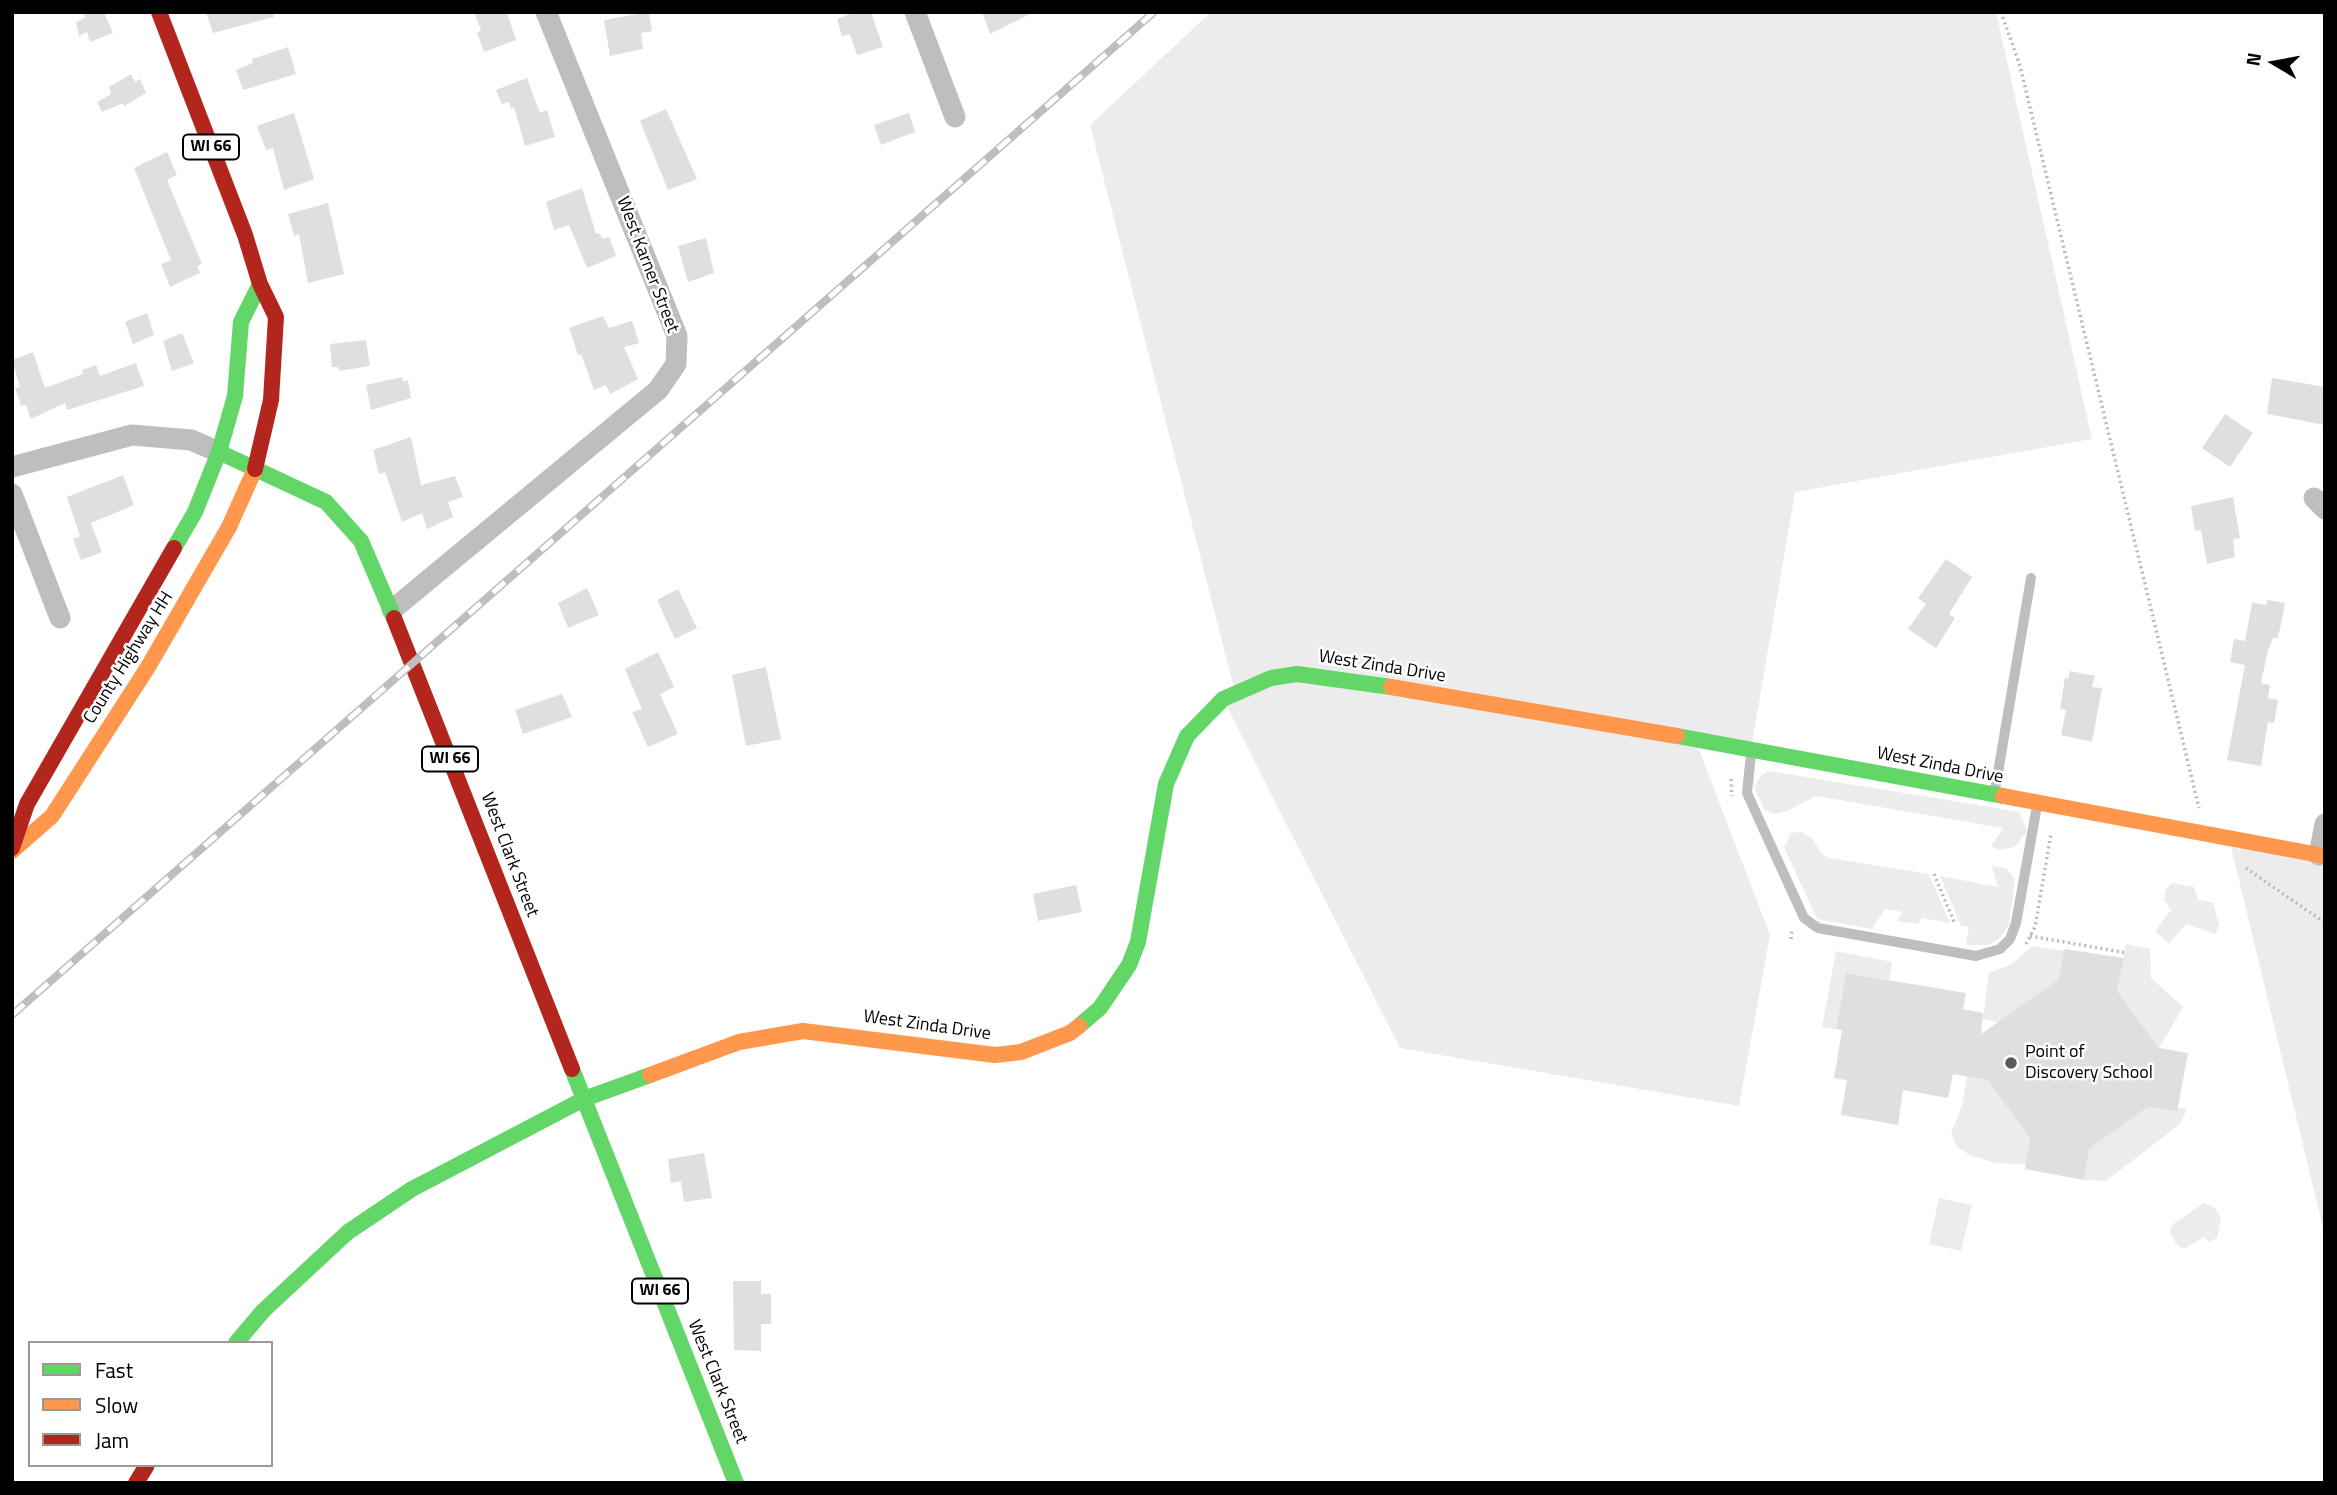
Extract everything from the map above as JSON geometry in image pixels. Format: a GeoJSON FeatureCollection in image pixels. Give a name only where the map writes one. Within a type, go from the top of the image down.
{"type":"FeatureCollection","features":[{"type":"Feature","properties":{"kind":"main road","name":"WI 66"},"geometry":{"type":"LineString","coordinates":[[159,12],[245,235],[260,284],[276,317],[276,344],[267,428],[256,469]]}},
{"type":"Feature","properties":{"kind":"main road"},"geometry":{"type":"LineString","coordinates":[[219,452],[235,396],[242,322],[260,284]]}},
{"type":"Feature","properties":{"kind":"main road","name":"West Clark Street"},"geometry":{"type":"LineString","coordinates":[[219,452],[326,502],[345,520],[361,541],[392,610],[736,1483]]}},
{"type":"Feature","properties":{"kind":"main road","name":"County Highway HH"},"geometry":{"type":"LineString","coordinates":[[12,850],[27,804],[195,512],[219,452]]}},
{"type":"Feature","properties":{"kind":"main road","name":"County Highway HH"},"geometry":{"type":"LineString","coordinates":[[12,850],[52,816],[148,667],[229,527],[256,469]]}},
{"type":"Feature","properties":{"kind":"main road","name":"West Zinda Drive"},"geometry":{"type":"LineString","coordinates":[[238,1341],[263,1311],[348,1232],[412,1189],[584,1099],[739,1042],[777,1033],[842,1034],[970,1054],[995,1055],[1021,1052],[1070,1033],[1100,1008],[1129,965],[1138,942],[1167,784],[1187,736],[1223,699],[1271,678],[1297,674],[1346,679],[1751,749],[1994,797],[2322,856]]}},
{"type":"Feature","properties":{"kind":"main road"},"geometry":{"type":"LineString","coordinates":[[136,1483],[146,1467]]}},
{"type":"Feature","properties":{"kind":"street","name":"West Karner Street"},"geometry":{"type":"LineString","coordinates":[[392,610],[659,390],[676,364],[677,336],[546,12]]}},
{"type":"Feature","properties":{"kind":"street"},"geometry":{"type":"LineString","coordinates":[[915,12],[955,117]]}},
{"type":"Feature","properties":{"kind":"street"},"geometry":{"type":"LineString","coordinates":[[12,467],[132,435],[191,440],[219,452]]}},
{"type":"Feature","properties":{"kind":"street"},"geometry":{"type":"LineString","coordinates":[[12,494],[60,618]]}},
{"type":"Feature","properties":{"kind":"street"},"geometry":{"type":"LineString","coordinates":[[2322,856],[2325,824]]}},
{"type":"Feature","properties":{"kind":"lane"},"geometry":{"type":"LineString","coordinates":[[1994,797],[2031,578]]}},
{"type":"Feature","properties":{"kind":"lane"},"geometry":{"type":"LineString","coordinates":[[1751,749],[1747,793],[1804,918],[1818,928],[1976,956],[2000,949],[2010,939],[2016,923],[2037,803]]}},
{"type":"Feature","properties":{"kind":"path"},"geometry":{"type":"LineString","coordinates":[[2001,12],[2020,66],[2202,821]]}},
{"type":"Feature","properties":{"kind":"path"},"geometry":{"type":"LineString","coordinates":[[2024,946],[2035,927],[2051,834]]}},
{"type":"Feature","properties":{"kind":"path"},"geometry":{"type":"LineString","coordinates":[[2246,868],[2325,923]]}},
{"type":"Feature","properties":{"kind":"path"},"geometry":{"type":"LineString","coordinates":[[1934,874],[1955,924]]}},
{"type":"Feature","properties":{"kind":"path"},"geometry":{"type":"LineString","coordinates":[[2030,936],[2127,953]]}},
{"type":"Feature","properties":{"kind":"shaded area"},"geometry":{"type":"Polygon","coordinates":[[[1211,12],[1996,12],[2092,439],[1795,492],[1751,749],[1695,739],[1770,935],[1739,1106],[1400,1048],[1223,699],[1235,692],[1090,125],[1211,12]]]}},
{"type":"Feature","properties":{"kind":"shaded area"},"geometry":{"type":"Polygon","coordinates":[[[1769,771],[2020,812],[2027,832],[2014,847],[1999,850],[1991,846],[2003,828],[1816,796],[1787,811],[1774,814],[1764,809],[1754,787],[1762,774],[1769,771]]]}},
{"type":"Feature","properties":{"kind":"shaded area"},"geometry":{"type":"Polygon","coordinates":[[[1801,832],[1811,837],[1822,854],[1829,858],[1929,874],[1950,923],[1922,918],[1918,924],[1897,921],[1903,912],[1885,909],[1872,929],[1817,919],[1784,847],[1791,833],[1801,832]]]}},
{"type":"Feature","properties":{"kind":"shaded area"},"geometry":{"type":"Polygon","coordinates":[[[2231,847],[2325,861],[2325,1236],[2231,847]]]}},
{"type":"Feature","properties":{"kind":"shaded area"},"geometry":{"type":"Polygon","coordinates":[[[1992,866],[2007,869],[2015,879],[2009,924],[2000,938],[1989,945],[1966,945],[1969,927],[1961,926],[1940,876],[1998,887],[1992,866]]]}},
{"type":"Feature","properties":{"kind":"shaded area"},"geometry":{"type":"Polygon","coordinates":[[[2172,883],[2194,887],[2198,900],[2213,902],[2219,925],[2215,934],[2186,924],[2169,944],[2155,931],[2171,910],[2164,900],[2166,889],[2172,883]]]}},
{"type":"Feature","properties":{"kind":"shaded area"},"geometry":{"type":"Polygon","coordinates":[[[2126,944],[2150,949],[2151,978],[2183,1007],[2159,1048],[2117,991],[2126,944]]]}},
{"type":"Feature","properties":{"kind":"shaded area"},"geometry":{"type":"Polygon","coordinates":[[[2032,946],[2064,951],[2059,979],[1998,1022],[1983,1019],[1989,973],[2012,964],[2032,946]]]}},
{"type":"Feature","properties":{"kind":"shaded area"},"geometry":{"type":"Polygon","coordinates":[[[1836,951],[1892,962],[1889,980],[1846,973],[1836,1029],[1822,1027],[1836,951]]]}},
{"type":"Feature","properties":{"kind":"shaded area"},"geometry":{"type":"Polygon","coordinates":[[[1967,1076],[1988,1080],[2030,1139],[2026,1164],[1996,1163],[1970,1155],[1957,1147],[1951,1133],[1962,1106],[1967,1076]]]}},
{"type":"Feature","properties":{"kind":"shaded area"},"geometry":{"type":"Polygon","coordinates":[[[2148,1107],[2176,1112],[2177,1108],[2187,1109],[2180,1124],[2106,1181],[2084,1180],[2089,1149],[2148,1107]]]}},
{"type":"Feature","properties":{"kind":"shaded area"},"geometry":{"type":"Polygon","coordinates":[[[1939,1198],[1972,1205],[1961,1251],[1929,1244],[1939,1198]]]}},
{"type":"Feature","properties":{"kind":"shaded area"},"geometry":{"type":"Polygon","coordinates":[[[2204,1203],[2215,1208],[2221,1218],[2217,1238],[2209,1242],[2204,1237],[2184,1249],[2178,1246],[2170,1233],[2172,1225],[2204,1203]]]}},
{"type":"Feature","properties":{"kind":"building"},"geometry":{"type":"Polygon","coordinates":[[[83,12],[104,12],[113,33],[90,42],[87,32],[79,36],[76,22],[85,18],[83,12]]]}},
{"type":"Feature","properties":{"kind":"building"},"geometry":{"type":"Polygon","coordinates":[[[206,12],[273,12],[274,17],[213,33],[206,12]]]}},
{"type":"Feature","properties":{"kind":"building"},"geometry":{"type":"Polygon","coordinates":[[[474,12],[507,12],[516,40],[484,52],[477,33],[481,30],[474,12]]]}},
{"type":"Feature","properties":{"kind":"building"},"geometry":{"type":"Polygon","coordinates":[[[649,12],[652,31],[641,33],[643,49],[610,56],[604,20],[649,12]]]}},
{"type":"Feature","properties":{"kind":"building"},"geometry":{"type":"Polygon","coordinates":[[[855,12],[871,12],[883,47],[857,55],[850,34],[842,36],[837,19],[855,12]]]}},
{"type":"Feature","properties":{"kind":"building"},"geometry":{"type":"Polygon","coordinates":[[[982,12],[1034,12],[990,34],[982,12]]]}},
{"type":"Feature","properties":{"kind":"building"},"geometry":{"type":"Polygon","coordinates":[[[288,47],[296,74],[243,90],[236,70],[253,63],[252,59],[288,47]]]}},
{"type":"Feature","properties":{"kind":"building"},"geometry":{"type":"Polygon","coordinates":[[[131,74],[135,82],[140,79],[146,93],[124,106],[123,103],[102,112],[97,102],[111,94],[109,87],[131,74]]]}},
{"type":"Feature","properties":{"kind":"building"},"geometry":{"type":"Polygon","coordinates":[[[527,78],[540,113],[547,110],[555,137],[525,146],[514,107],[511,108],[509,102],[502,104],[496,90],[527,78]]]}},
{"type":"Feature","properties":{"kind":"building"},"geometry":{"type":"Polygon","coordinates":[[[666,109],[697,179],[668,190],[640,121],[666,109]]]}},
{"type":"Feature","properties":{"kind":"building"},"geometry":{"type":"Polygon","coordinates":[[[294,113],[314,179],[284,190],[273,148],[266,150],[257,126],[294,113]]]}},
{"type":"Feature","properties":{"kind":"building"},"geometry":{"type":"Polygon","coordinates":[[[909,113],[915,132],[881,145],[874,125],[909,113]]]}},
{"type":"Feature","properties":{"kind":"building"},"geometry":{"type":"Polygon","coordinates":[[[167,152],[177,175],[167,180],[202,264],[197,266],[200,273],[170,287],[161,264],[171,260],[134,168],[167,152]]]}},
{"type":"Feature","properties":{"kind":"building"},"geometry":{"type":"Polygon","coordinates":[[[582,188],[596,234],[599,233],[603,239],[609,237],[616,256],[587,268],[569,225],[554,230],[546,202],[582,188]]]}},
{"type":"Feature","properties":{"kind":"building"},"geometry":{"type":"Polygon","coordinates":[[[328,203],[344,274],[308,283],[299,234],[294,236],[288,214],[328,203]]]}},
{"type":"Feature","properties":{"kind":"building"},"geometry":{"type":"Polygon","coordinates":[[[706,238],[714,273],[688,282],[678,246],[706,238]]]}},
{"type":"Feature","properties":{"kind":"building"},"geometry":{"type":"Polygon","coordinates":[[[147,313],[154,335],[133,344],[125,322],[147,313]]]}},
{"type":"Feature","properties":{"kind":"building"},"geometry":{"type":"Polygon","coordinates":[[[603,316],[609,328],[632,321],[639,343],[624,347],[638,379],[610,394],[606,385],[594,390],[569,328],[603,316]]]}},
{"type":"Feature","properties":{"kind":"building"},"geometry":{"type":"Polygon","coordinates":[[[182,333],[194,363],[172,371],[163,341],[182,333]]]}},
{"type":"Feature","properties":{"kind":"building"},"geometry":{"type":"Polygon","coordinates":[[[366,340],[370,366],[339,371],[338,367],[332,367],[330,344],[366,340]]]}},
{"type":"Feature","properties":{"kind":"building"},"geometry":{"type":"Polygon","coordinates":[[[33,352],[45,388],[83,374],[82,370],[96,365],[100,376],[136,363],[144,386],[67,410],[65,403],[31,419],[26,405],[21,406],[15,388],[20,387],[12,360],[33,352]]]}},
{"type":"Feature","properties":{"kind":"building"},"geometry":{"type":"Polygon","coordinates":[[[402,377],[403,382],[408,380],[411,398],[371,410],[366,385],[402,377]]]}},
{"type":"Feature","properties":{"kind":"building"},"geometry":{"type":"Polygon","coordinates":[[[2272,378],[2325,387],[2325,425],[2267,414],[2272,378]]]}},
{"type":"Feature","properties":{"kind":"building"},"geometry":{"type":"Polygon","coordinates":[[[2225,414],[2253,433],[2230,467],[2202,448],[2225,414]]]}},
{"type":"Feature","properties":{"kind":"building"},"geometry":{"type":"Polygon","coordinates":[[[411,437],[421,485],[455,476],[463,497],[448,502],[453,517],[427,529],[422,513],[402,522],[385,472],[379,474],[373,450],[411,437]]]}},
{"type":"Feature","properties":{"kind":"building"},"geometry":{"type":"Polygon","coordinates":[[[123,475],[134,505],[91,523],[102,552],[81,560],[73,539],[80,536],[67,497],[123,475]]]}},
{"type":"Feature","properties":{"kind":"building"},"geometry":{"type":"Polygon","coordinates":[[[2233,497],[2240,538],[2233,540],[2235,557],[2207,564],[2201,530],[2195,531],[2191,506],[2233,497]]]}},
{"type":"Feature","properties":{"kind":"building"},"geometry":{"type":"Polygon","coordinates":[[[1946,559],[1972,577],[1949,614],[1955,618],[1936,648],[1908,629],[1926,604],[1918,598],[1946,559]]]}},
{"type":"Feature","properties":{"kind":"building"},"geometry":{"type":"Polygon","coordinates":[[[587,588],[599,615],[568,628],[558,603],[587,588]]]}},
{"type":"Feature","properties":{"kind":"building"},"geometry":{"type":"Polygon","coordinates":[[[678,589],[697,628],[675,639],[657,600],[678,589]]]}},
{"type":"Feature","properties":{"kind":"building"},"geometry":{"type":"Polygon","coordinates":[[[2268,600],[2285,603],[2278,638],[2273,638],[2268,650],[2261,683],[2270,685],[2268,698],[2278,700],[2274,723],[2268,722],[2261,766],[2227,760],[2245,665],[2230,662],[2234,639],[2245,641],[2252,603],[2266,605],[2268,600]]]}},
{"type":"Feature","properties":{"kind":"building"},"geometry":{"type":"Polygon","coordinates":[[[658,652],[674,687],[660,694],[678,734],[648,747],[632,712],[642,709],[625,669],[658,652]]]}},
{"type":"Feature","properties":{"kind":"building"},"geometry":{"type":"Polygon","coordinates":[[[766,667],[781,739],[746,746],[732,675],[766,667]]]}},
{"type":"Feature","properties":{"kind":"building"},"geometry":{"type":"Polygon","coordinates":[[[2070,671],[2095,676],[2092,687],[2102,688],[2092,742],[2061,735],[2066,710],[2060,709],[2065,678],[2068,679],[2070,671]]]}},
{"type":"Feature","properties":{"kind":"building"},"geometry":{"type":"Polygon","coordinates":[[[562,694],[572,717],[523,734],[515,710],[562,694]]]}},
{"type":"Feature","properties":{"kind":"building"},"geometry":{"type":"Polygon","coordinates":[[[1076,885],[1082,912],[1038,921],[1033,894],[1076,885]]]}},
{"type":"Feature","properties":{"kind":"building","name":"Point of Discovery School"},"geometry":{"type":"Polygon","coordinates":[[[2064,949],[2124,958],[2117,991],[2159,1048],[2188,1053],[2177,1112],[2148,1107],[2089,1149],[2084,1180],[2025,1169],[2030,1139],[1988,1080],[1953,1074],[1948,1098],[1903,1090],[1898,1125],[1841,1115],[1847,1080],[1834,1078],[1842,1030],[1836,1029],[1846,973],[1966,993],[1963,1009],[1983,1013],[1981,1034],[2059,979],[2064,949]]]}},
{"type":"Feature","properties":{"kind":"building"},"geometry":{"type":"Polygon","coordinates":[[[704,1153],[712,1198],[684,1202],[681,1181],[671,1183],[668,1159],[704,1153]]]}},
{"type":"Feature","properties":{"kind":"building"},"geometry":{"type":"Polygon","coordinates":[[[733,1281],[761,1281],[761,1294],[771,1294],[771,1324],[761,1324],[761,1351],[734,1350],[733,1281]]]}},
{"type":"Feature","properties":{"kind":"railway"},"geometry":{"type":"LineString","coordinates":[[12,1015],[1154,12]]}},
{"type":"Feature","properties":{"kind":"traffic: fast"},"geometry":{"type":"LineString","coordinates":[[260,284],[241,322],[235,396],[219,452],[326,502],[361,541],[394,618]]}},
{"type":"Feature","properties":{"kind":"traffic: fast"},"geometry":{"type":"LineString","coordinates":[[174,548],[195,512],[219,452]]}},
{"type":"Feature","properties":{"kind":"traffic: fast"},"geometry":{"type":"LineString","coordinates":[[1079,1026],[1100,1008],[1129,965],[1138,942],[1166,784],[1187,736],[1223,699],[1271,678],[1297,674],[1391,687]]}},
{"type":"Feature","properties":{"kind":"traffic: fast"},"geometry":{"type":"LineString","coordinates":[[1677,736],[2003,796]]}},
{"type":"Feature","properties":{"kind":"traffic: fast"},"geometry":{"type":"LineString","coordinates":[[572,1069],[736,1483]]}},
{"type":"Feature","properties":{"kind":"traffic: fast"},"geometry":{"type":"LineString","coordinates":[[238,1341],[263,1311],[348,1232],[412,1189],[584,1099],[650,1075]]}},
{"type":"Feature","properties":{"kind":"traffic: slow"},"geometry":{"type":"LineString","coordinates":[[12,851],[52,816],[148,667],[229,527],[255,469]]}},
{"type":"Feature","properties":{"kind":"traffic: slow"},"geometry":{"type":"LineString","coordinates":[[1391,687],[1677,736]]}},
{"type":"Feature","properties":{"kind":"traffic: slow"},"geometry":{"type":"LineString","coordinates":[[2003,796],[2325,856]]}},
{"type":"Feature","properties":{"kind":"traffic: slow"},"geometry":{"type":"LineString","coordinates":[[650,1075],[739,1042],[803,1031],[995,1055],[1021,1052],[1070,1033],[1079,1026]]}},
{"type":"Feature","properties":{"kind":"traffic: jam"},"geometry":{"type":"LineString","coordinates":[[159,12],[245,235],[260,284],[276,317],[271,400],[255,469]]}},
{"type":"Feature","properties":{"kind":"traffic: jam"},"geometry":{"type":"LineString","coordinates":[[12,848],[27,804],[174,548]]}},
{"type":"Feature","properties":{"kind":"traffic: jam"},"geometry":{"type":"LineString","coordinates":[[394,618],[572,1069]]}},
{"type":"Feature","properties":{"kind":"traffic: jam"},"geometry":{"type":"LineString","coordinates":[[136,1483],[146,1467]]}},
{"type":"Feature","properties":{"kind":"place","name":"Point of Discovery School"},"geometry":{"type":"Point","coordinates":[2011,1063]}}]}
